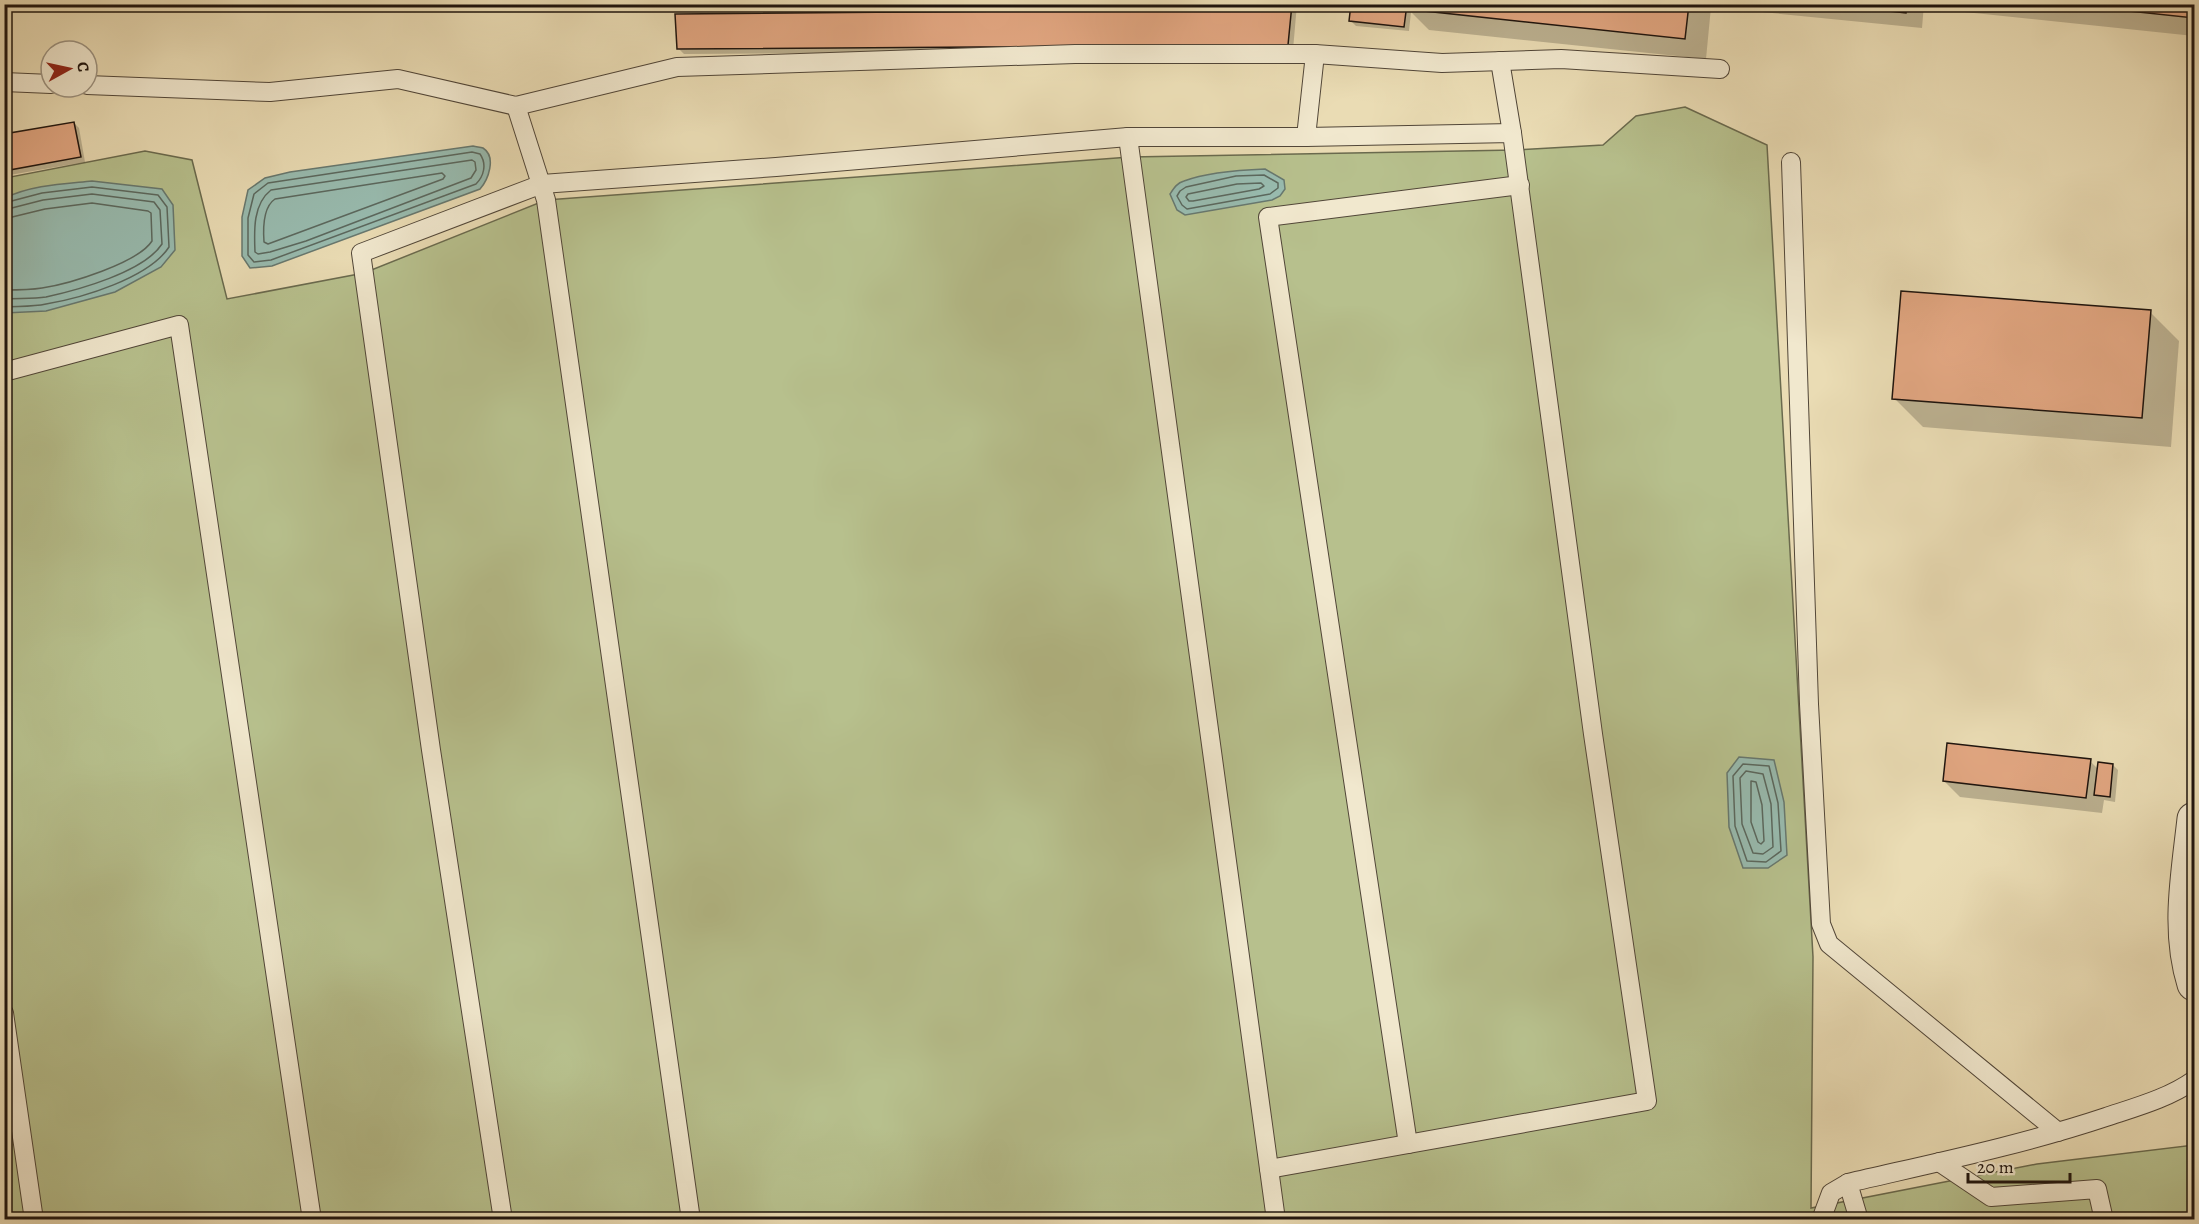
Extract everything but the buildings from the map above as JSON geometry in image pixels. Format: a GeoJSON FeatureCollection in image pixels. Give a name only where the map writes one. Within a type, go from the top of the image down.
{"type":"FeatureCollection","features":[{"type":"Feature","properties":{"kind":"street"},"geometry":{"type":"LineString","coordinates":[[2194,819],[2184,911],[2194,984]]}},
{"type":"Feature","properties":{"kind":"lane"},"geometry":{"type":"LineString","coordinates":[[99,86],[270,93],[398,79],[516,106],[677,67],[1075,54],[1315,54],[1442,63],[1561,59],[1720,69]]}},
{"type":"Feature","properties":{"kind":"lane"},"geometry":{"type":"LineString","coordinates":[[1306,137],[1315,54]]}},
{"type":"Feature","properties":{"kind":"lane"},"geometry":{"type":"LineString","coordinates":[[1269,1168],[1647,1101],[1593,734],[1520,184],[1500,61]]}},
{"type":"Feature","properties":{"kind":"lane"},"geometry":{"type":"LineString","coordinates":[[4,82],[39,83]]}},
{"type":"Feature","properties":{"kind":"lane"},"geometry":{"type":"LineString","coordinates":[[516,106],[546,200],[691,1220]]}},
{"type":"Feature","properties":{"kind":"lane"},"geometry":{"type":"LineString","coordinates":[[503,1220],[431,750],[361,253],[542,184],[1128,137],[1306,137],[1512,133]]}},
{"type":"Feature","properties":{"kind":"lane"},"geometry":{"type":"LineString","coordinates":[[1128,137],[1276,1220]]}},
{"type":"Feature","properties":{"kind":"lane"},"geometry":{"type":"LineString","coordinates":[[1791,162],[1809,704],[1821,924],[1829,944],[2058,1132]]}},
{"type":"Feature","properties":{"kind":"lane"},"geometry":{"type":"LineString","coordinates":[[1408,1144],[1268,217],[1520,184]]}},
{"type":"Feature","properties":{"kind":"lane"},"geometry":{"type":"LineString","coordinates":[[4,372],[179,326],[312,1220]]}},
{"type":"Feature","properties":{"kind":"lane"},"geometry":{"type":"LineString","coordinates":[[4,1013],[34,1220]]}},
{"type":"Feature","properties":{"kind":"lane"},"geometry":{"type":"LineString","coordinates":[[1821,1220],[1831,1193],[1848,1183],[2058,1132],[2132,1109],[2183,1088],[2194,1080]]}},
{"type":"Feature","properties":{"kind":"lane"},"geometry":{"type":"LineString","coordinates":[[1939,1162],[1991,1197],[2097,1190],[2104,1220]]}},
{"type":"Feature","properties":{"kind":"lane"},"geometry":{"type":"LineString","coordinates":[[1848,1183],[1858,1220]]}},
{"type":"Feature","properties":{"kind":"green space"},"geometry":{"type":"Polygon","coordinates":[[[1685,107],[1767,145],[1813,957],[1811,1208],[2037,1164],[2194,1145],[2194,1220],[5,1220],[5,178],[145,151],[192,160],[227,299],[364,273],[546,200],[1130,157],[1515,150],[1603,145],[1636,116],[1685,107]]]}},
{"type":"Feature","properties":{"kind":"water"},"geometry":{"type":"Polygon","coordinates":[[[473,146],[483,148],[490,157],[490,168],[480,189],[272,266],[250,268],[242,256],[242,217],[248,190],[265,178],[290,172],[473,146]]]}},
{"type":"Feature","properties":{"kind":"water"},"geometry":{"type":"Polygon","coordinates":[[[1265,169],[1284,180],[1285,189],[1280,196],[1272,200],[1185,215],[1177,210],[1170,194],[1179,183],[1203,175],[1265,169]]]}},
{"type":"Feature","properties":{"kind":"water"},"geometry":{"type":"Polygon","coordinates":[[[92,181],[162,189],[173,205],[175,250],[161,267],[115,292],[46,311],[5,313],[5,198],[37,188],[92,181]]]}},
{"type":"Feature","properties":{"kind":"water"},"geometry":{"type":"Polygon","coordinates":[[[1739,757],[1774,760],[1784,802],[1787,855],[1768,868],[1743,868],[1729,827],[1727,773],[1739,757]]]}}]}
